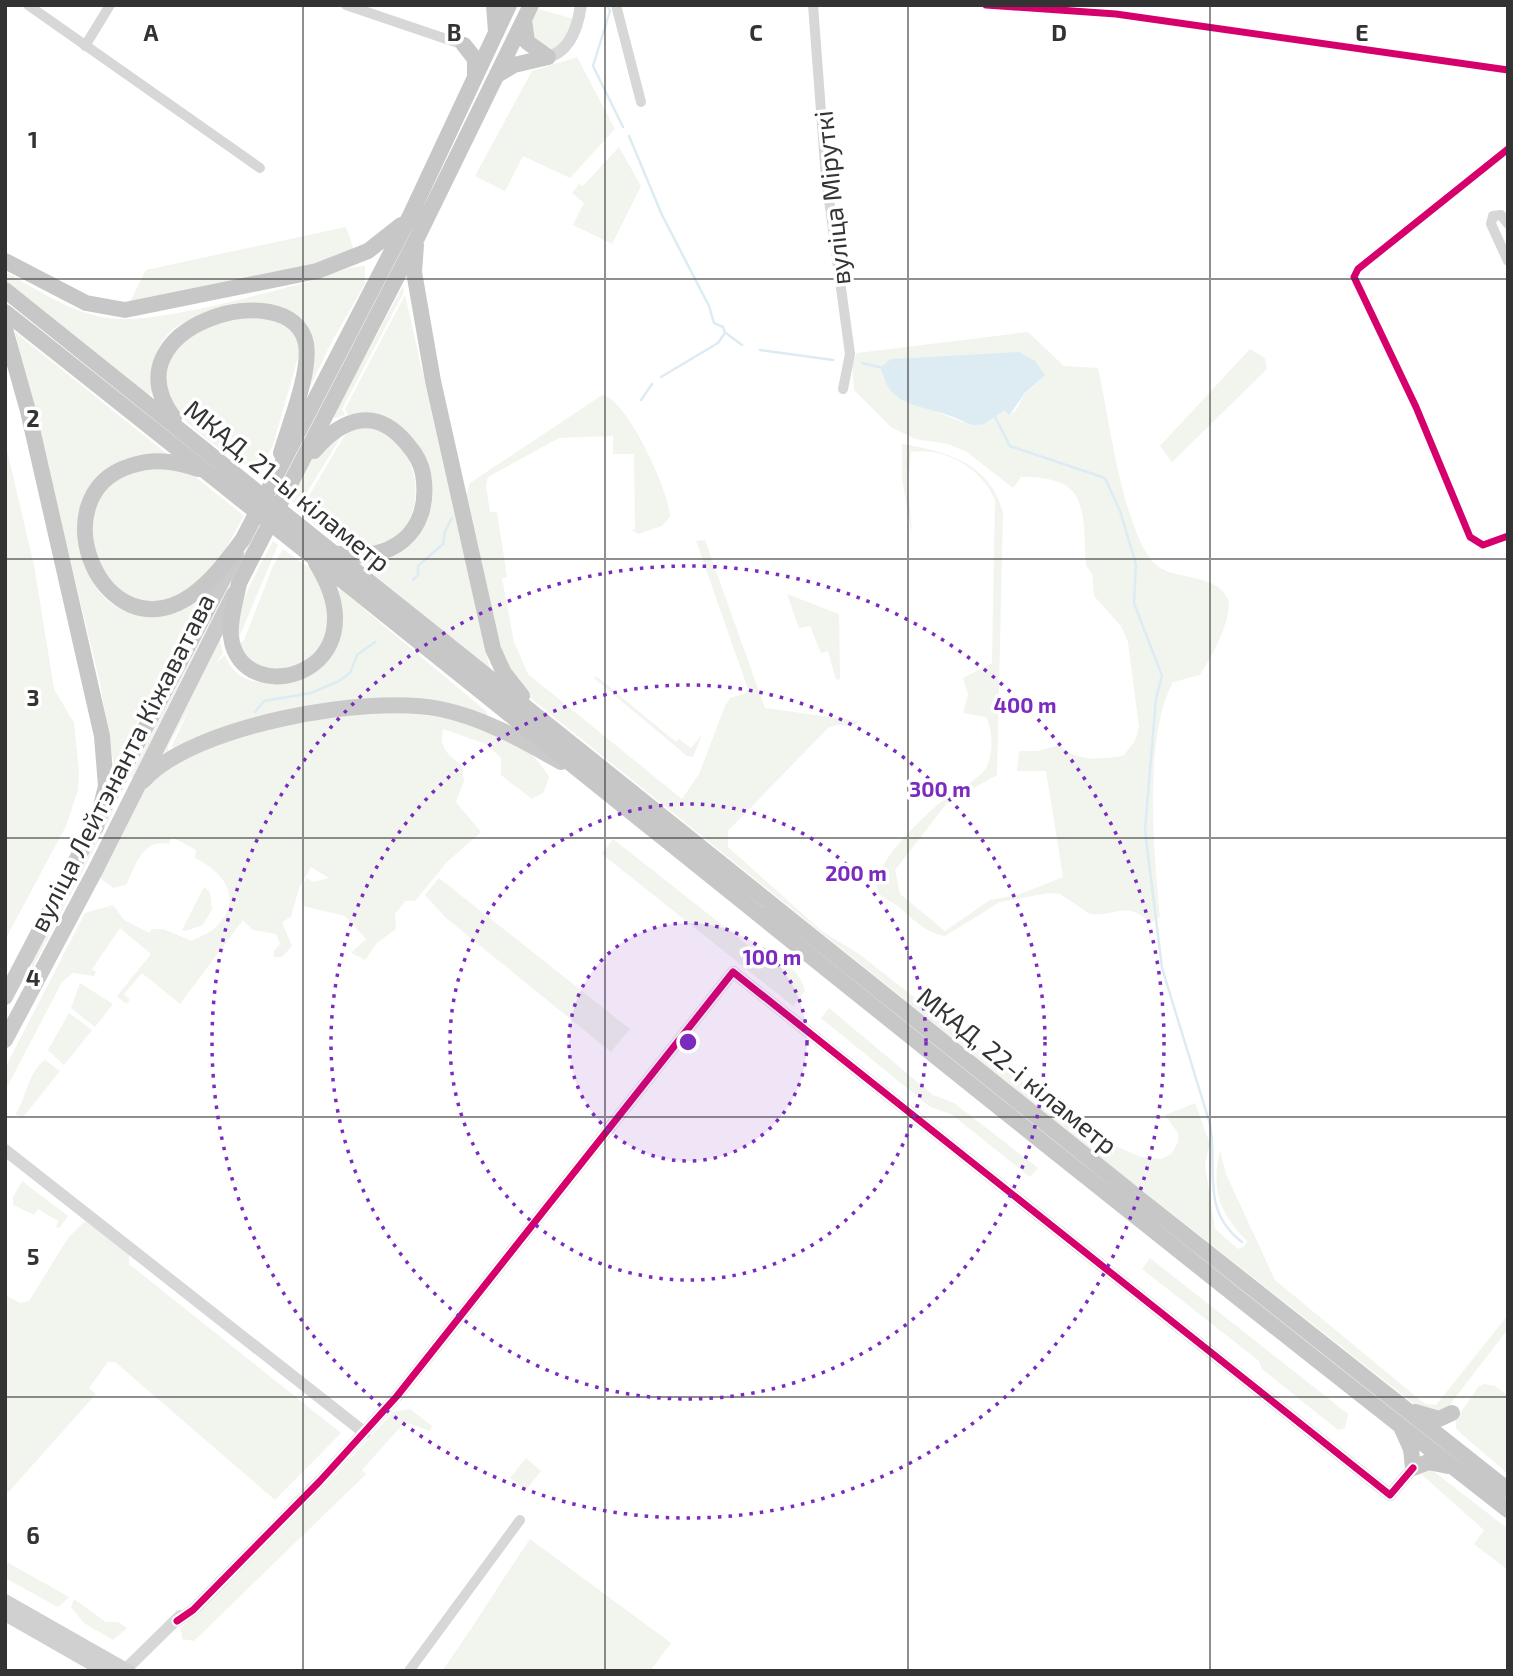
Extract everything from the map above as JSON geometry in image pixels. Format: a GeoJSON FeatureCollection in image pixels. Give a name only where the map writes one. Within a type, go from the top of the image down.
{"type":"FeatureCollection","features":[{"type":"Feature","properties":{"kind":"highway"},"geometry":{"type":"LineString","coordinates":[[494,5],[496,34]]}},
{"type":"Feature","properties":{"kind":"highway"},"geometry":{"type":"LineString","coordinates":[[271,485],[410,216],[509,5]]}},
{"type":"Feature","properties":{"kind":"highway"},"geometry":{"type":"LineString","coordinates":[[527,13],[527,42],[548,57]]}},
{"type":"Feature","properties":{"kind":"highway"},"geometry":{"type":"LineString","coordinates":[[296,471],[417,238],[527,13]]}},
{"type":"Feature","properties":{"kind":"highway"},"geometry":{"type":"LineString","coordinates":[[464,45],[474,45],[496,34]]}},
{"type":"Feature","properties":{"kind":"highway"},"geometry":{"type":"LineString","coordinates":[[464,45],[475,59],[475,79]]}},
{"type":"Feature","properties":{"kind":"highway"},"geometry":{"type":"LineString","coordinates":[[499,74],[513,65],[548,57]]}},
{"type":"Feature","properties":{"kind":"highway"},"geometry":{"type":"LineString","coordinates":[[5,261],[86,303],[112,310],[148,308],[301,276],[339,263],[382,243],[410,216]]}},
{"type":"Feature","properties":{"kind":"highway"},"geometry":{"type":"LineString","coordinates":[[417,238],[414,272],[430,368],[493,649],[510,681],[545,724]]}},
{"type":"Feature","properties":{"kind":"highway","name":"МКАД, 21-ы кіламетр"},"geometry":{"type":"LineString","coordinates":[[5,290],[190,436],[233,482],[530,733]]}},
{"type":"Feature","properties":{"kind":"highway"},"geometry":{"type":"LineString","coordinates":[[190,436],[168,409],[159,389],[164,360],[179,334],[192,325],[210,319],[258,311],[291,320],[305,340],[307,355],[271,485]]}},
{"type":"Feature","properties":{"kind":"highway","name":"МКАД, 21-ы кіламетр"},"geometry":{"type":"LineString","coordinates":[[5,313],[210,474],[233,482]]}},
{"type":"Feature","properties":{"kind":"highway"},"geometry":{"type":"LineString","coordinates":[[5,330],[35,439],[102,736],[106,786],[96,827]]}},
{"type":"Feature","properties":{"kind":"highway"},"geometry":{"type":"LineString","coordinates":[[296,471],[336,428],[356,420],[369,420],[392,429],[403,438],[420,463],[423,474],[422,502],[405,539],[384,553],[368,557],[332,552]]}},
{"type":"Feature","properties":{"kind":"highway"},"geometry":{"type":"LineString","coordinates":[[210,474],[180,463],[150,462],[117,471],[105,480],[96,490],[86,514],[87,546],[96,573],[114,596],[128,604],[142,608],[176,604],[200,589],[243,539]]}},
{"type":"Feature","properties":{"kind":"highway","name":"вуліца Лейтэнанта Кіжаватава"},"geometry":{"type":"LineString","coordinates":[[239,583],[296,471]]}},
{"type":"Feature","properties":{"kind":"highway","name":"вуліца Лейтэнанта Кіжаватава"},"geometry":{"type":"LineString","coordinates":[[243,539],[271,485]]}},
{"type":"Feature","properties":{"kind":"highway"},"geometry":{"type":"LineString","coordinates":[[239,583],[231,635],[242,661],[256,671],[276,676],[309,670],[327,651],[333,613],[328,582],[306,543]]}},
{"type":"Feature","properties":{"kind":"highway","name":"МКАД, 21-ы кіламетр"},"geometry":{"type":"LineString","coordinates":[[306,543],[332,552],[545,724]]}},
{"type":"Feature","properties":{"kind":"highway","name":"МКАД, 22-і кіламетр"},"geometry":{"type":"LineString","coordinates":[[545,724],[1403,1407],[1460,1463]]}},
{"type":"Feature","properties":{"kind":"highway","name":"МКАД, 22-і кіламетр"},"geometry":{"type":"LineString","coordinates":[[530,733],[1401,1426],[1460,1463]]}},
{"type":"Feature","properties":{"kind":"highway"},"geometry":{"type":"LineString","coordinates":[[1403,1407],[1432,1419],[1452,1413],[1450,1424],[1460,1463],[1508,1510]]}},
{"type":"Feature","properties":{"kind":"highway"},"geometry":{"type":"LineString","coordinates":[[1401,1426],[1412,1449],[1413,1468],[1428,1462],[1460,1463],[1508,1490]]}},
{"type":"Feature","properties":{"kind":"main road","name":"вуліца Лейтэнанта Кіжаватава"},"geometry":{"type":"LineString","coordinates":[[5,997],[114,793],[243,539]]}},
{"type":"Feature","properties":{"kind":"main road","name":"вуліца Лейтэнанта Кіжаватава"},"geometry":{"type":"LineString","coordinates":[[5,1040],[127,807],[239,583]]}},
{"type":"Feature","properties":{"kind":"main road"},"geometry":{"type":"LineString","coordinates":[[114,793],[120,795],[127,807],[151,772],[186,750],[220,736],[270,722],[349,708],[408,705],[468,716],[511,734],[575,770]]}},
{"type":"Feature","properties":{"kind":"main road"},"geometry":{"type":"LineString","coordinates":[[122,774],[137,785]]}},
{"type":"Feature","properties":{"kind":"main road"},"geometry":{"type":"LineString","coordinates":[[5,1601],[126,1670]]}},
{"type":"Feature","properties":{"kind":"main road"},"geometry":{"type":"LineString","coordinates":[[5,1614],[106,1671]]}},
{"type":"Feature","properties":{"kind":"street"},"geometry":{"type":"LineString","coordinates":[[28,5],[260,168]]}},
{"type":"Feature","properties":{"kind":"street"},"geometry":{"type":"LineString","coordinates":[[85,46],[110,5]]}},
{"type":"Feature","properties":{"kind":"street"},"geometry":{"type":"LineString","coordinates":[[346,5],[464,45]]}},
{"type":"Feature","properties":{"kind":"street"},"geometry":{"type":"LineString","coordinates":[[548,57],[568,43],[576,29],[581,5]]}},
{"type":"Feature","properties":{"kind":"street"},"geometry":{"type":"LineString","coordinates":[[616,5],[641,102]]}},
{"type":"Feature","properties":{"kind":"street","name":"вуліца Міруткі"},"geometry":{"type":"LineString","coordinates":[[813,5],[826,178],[850,354],[843,389]]}},
{"type":"Feature","properties":{"kind":"street"},"geometry":{"type":"LineString","coordinates":[[986,5],[1116,14],[1508,70]]}},
{"type":"Feature","properties":{"kind":"street"},"geometry":{"type":"LineString","coordinates":[[1508,149],[1358,269],[1354,277],[1416,407],[1470,537],[1483,545],[1508,536]]}},
{"type":"Feature","properties":{"kind":"street"},"geometry":{"type":"LineString","coordinates":[[1508,224],[1501,215],[1493,216],[1490,224],[1508,261]]}},
{"type":"Feature","properties":{"kind":"street"},"geometry":{"type":"LineString","coordinates":[[1501,246],[1508,234]]}},
{"type":"Feature","properties":{"kind":"street"},"geometry":{"type":"LineString","coordinates":[[126,1670],[177,1621],[187,1606],[316,1476],[350,1450],[365,1433],[733,972],[1390,1495],[1413,1468]]}},
{"type":"Feature","properties":{"kind":"street"},"geometry":{"type":"LineString","coordinates":[[5,1150],[365,1433]]}},
{"type":"Feature","properties":{"kind":"street"},"geometry":{"type":"LineString","coordinates":[[409,1671],[520,1520]]}},
{"type":"Feature","properties":{"kind":"shaded area"},"geometry":{"type":"Polygon","coordinates":[[[539,9],[574,19],[564,42],[553,51],[529,40],[532,18],[539,9]]]}},
{"type":"Feature","properties":{"kind":"shaded area"},"geometry":{"type":"Polygon","coordinates":[[[577,57],[615,129],[570,178],[523,156],[505,191],[475,176],[532,71],[577,57]]]}},
{"type":"Feature","properties":{"kind":"shaded area"},"geometry":{"type":"Polygon","coordinates":[[[619,147],[641,186],[612,244],[573,225],[584,203],[572,193],[579,184],[583,186],[619,147]]]}},
{"type":"Feature","properties":{"kind":"shaded area"},"geometry":{"type":"Polygon","coordinates":[[[346,227],[354,250],[326,263],[128,306],[146,270],[346,227]]]}},
{"type":"Feature","properties":{"kind":"shaded area"},"geometry":{"type":"Polygon","coordinates":[[[365,266],[365,284],[332,341],[291,427],[309,359],[283,310],[266,304],[222,310],[185,322],[170,332],[159,347],[153,367],[152,393],[148,395],[5,282],[5,272],[81,311],[108,318],[126,319],[199,309],[365,266]]]}},
{"type":"Feature","properties":{"kind":"shaded area"},"geometry":{"type":"Polygon","coordinates":[[[403,286],[404,292],[342,409],[345,415],[335,418],[333,416],[403,286]]]}},
{"type":"Feature","properties":{"kind":"shaded area"},"geometry":{"type":"Polygon","coordinates":[[[405,295],[490,670],[364,564],[417,530],[420,453],[355,414],[348,415],[345,409],[405,295]]]}},
{"type":"Feature","properties":{"kind":"shaded area"},"geometry":{"type":"Polygon","coordinates":[[[259,317],[285,325],[301,347],[273,445],[258,472],[221,449],[183,418],[167,396],[165,379],[176,350],[195,330],[210,324],[259,317]]]}},
{"type":"Feature","properties":{"kind":"shaded area"},"geometry":{"type":"Polygon","coordinates":[[[15,332],[166,453],[139,456],[120,462],[105,472],[100,481],[79,536],[83,558],[97,589],[109,602],[123,610],[139,614],[172,610],[205,596],[151,694],[115,770],[100,683],[15,332]]]}},
{"type":"Feature","properties":{"kind":"shaded area"},"geometry":{"type":"Polygon","coordinates":[[[1028,332],[1064,366],[1098,368],[1125,499],[1143,547],[1161,569],[1214,585],[1223,591],[1228,600],[1227,617],[1215,649],[1200,675],[1173,682],[1157,733],[1153,796],[1160,917],[1150,923],[1127,910],[1090,914],[1060,894],[1048,893],[1000,902],[945,936],[924,928],[879,893],[877,883],[889,856],[938,804],[982,773],[989,762],[992,746],[986,717],[963,713],[968,695],[963,678],[992,663],[995,500],[981,479],[961,462],[937,453],[911,452],[908,484],[912,535],[902,479],[902,444],[951,456],[978,471],[997,496],[1003,513],[997,775],[947,803],[895,870],[900,894],[945,931],[990,900],[1018,895],[1063,877],[1046,771],[1017,771],[1019,751],[1038,751],[1060,745],[1082,757],[1097,759],[1123,756],[1135,741],[1139,727],[1128,642],[1121,626],[1094,596],[1092,574],[1086,565],[1082,513],[1071,490],[1044,478],[1021,477],[1013,488],[967,452],[948,444],[915,439],[891,427],[854,390],[852,363],[857,353],[1028,332]],[[882,367],[883,379],[896,395],[962,422],[984,424],[1005,410],[1009,416],[1016,410],[1024,395],[1045,375],[882,367]]]}},
{"type":"Feature","properties":{"kind":"shaded area"},"geometry":{"type":"Polygon","coordinates":[[[1250,349],[1265,358],[1267,369],[1172,462],[1160,446],[1250,349]]]}},
{"type":"Feature","properties":{"kind":"shaded area"},"geometry":{"type":"Polygon","coordinates":[[[1019,352],[1035,361],[1045,375],[1024,394],[1009,416],[1005,410],[984,424],[974,425],[899,398],[885,380],[881,367],[891,359],[1019,352]]]}},
{"type":"Feature","properties":{"kind":"shaded area"},"geometry":{"type":"Polygon","coordinates":[[[602,395],[612,400],[635,429],[663,488],[670,517],[662,526],[638,534],[632,530],[635,529],[634,454],[613,454],[613,436],[559,438],[488,477],[486,486],[490,512],[497,512],[507,577],[502,578],[514,642],[528,674],[682,799],[699,774],[725,706],[730,698],[746,693],[748,689],[696,541],[705,540],[765,708],[859,721],[853,726],[836,725],[828,728],[728,831],[728,847],[823,932],[859,954],[1090,1135],[1141,1157],[1162,1159],[1172,1153],[1178,1142],[1178,1133],[1165,1115],[1195,1103],[1210,1144],[1205,1164],[1215,1229],[1238,1249],[1245,1246],[1247,1241],[1224,1210],[1217,1189],[1220,1151],[1226,1174],[1275,1280],[1425,1404],[1436,1405],[1508,1315],[1508,1329],[1445,1411],[1423,1411],[1086,1146],[528,696],[505,671],[466,497],[470,483],[602,395]]]}},
{"type":"Feature","properties":{"kind":"shaded area"},"geometry":{"type":"Polygon","coordinates":[[[354,425],[382,431],[401,448],[411,466],[415,487],[414,508],[406,526],[394,540],[376,549],[353,549],[342,545],[313,523],[314,520],[301,509],[346,433],[354,425]]]}},
{"type":"Feature","properties":{"kind":"shaded area"},"geometry":{"type":"Polygon","coordinates":[[[344,432],[298,507],[290,500],[312,456],[344,432]]]}},
{"type":"Feature","properties":{"kind":"shaded area"},"geometry":{"type":"Polygon","coordinates":[[[5,442],[34,565],[54,689],[74,723],[79,771],[78,790],[66,826],[5,940],[5,442]]]}},
{"type":"Feature","properties":{"kind":"shaded area"},"geometry":{"type":"Polygon","coordinates":[[[148,466],[187,470],[244,516],[228,545],[208,572],[170,598],[141,603],[115,591],[98,560],[92,533],[96,507],[110,483],[122,474],[148,466]]]}},
{"type":"Feature","properties":{"kind":"shaded area"},"geometry":{"type":"Polygon","coordinates":[[[256,529],[259,531],[133,778],[130,777],[256,529]]]}},
{"type":"Feature","properties":{"kind":"shaded area"},"geometry":{"type":"Polygon","coordinates":[[[273,541],[278,545],[238,640],[243,601],[273,541]]]}},
{"type":"Feature","properties":{"kind":"shaded area"},"geometry":{"type":"Polygon","coordinates":[[[283,549],[308,567],[323,586],[328,619],[325,642],[299,667],[266,670],[245,657],[239,644],[244,640],[273,566],[283,549]]]}},
{"type":"Feature","properties":{"kind":"shaded area"},"geometry":{"type":"Polygon","coordinates":[[[340,589],[487,712],[487,716],[385,700],[174,751],[172,746],[190,707],[168,746],[168,754],[160,758],[219,635],[223,653],[215,664],[225,655],[232,668],[242,677],[266,683],[305,675],[317,670],[340,589]]]}},
{"type":"Feature","properties":{"kind":"shaded area"},"geometry":{"type":"Polygon","coordinates":[[[787,594],[839,614],[840,679],[836,680],[828,651],[821,653],[810,626],[799,628],[787,594]]]}},
{"type":"Feature","properties":{"kind":"shaded area"},"geometry":{"type":"Polygon","coordinates":[[[596,676],[676,742],[679,739],[691,748],[702,735],[693,757],[687,756],[594,678],[596,676]]]}},
{"type":"Feature","properties":{"kind":"shaded area"},"geometry":{"type":"Polygon","coordinates":[[[390,711],[434,716],[479,726],[500,734],[536,759],[549,777],[544,792],[532,799],[501,775],[501,758],[486,744],[443,729],[442,741],[445,750],[462,765],[464,781],[456,802],[481,832],[446,863],[415,901],[405,901],[395,914],[396,929],[377,943],[365,960],[351,953],[366,939],[345,916],[303,906],[302,889],[306,878],[313,882],[329,878],[311,867],[299,888],[291,917],[282,922],[292,946],[282,957],[274,957],[274,951],[280,944],[276,934],[253,930],[243,920],[180,1004],[142,973],[124,994],[130,1000],[126,1004],[117,996],[151,954],[120,928],[92,969],[96,972],[94,976],[73,973],[62,982],[5,1091],[5,1068],[85,913],[113,905],[124,920],[149,933],[152,929],[163,929],[192,941],[214,929],[225,916],[229,896],[222,878],[195,858],[196,850],[172,837],[169,844],[160,843],[146,849],[126,885],[113,888],[101,879],[101,871],[120,829],[143,790],[163,771],[191,755],[223,742],[294,724],[390,711]]]}},
{"type":"Feature","properties":{"kind":"shaded area"},"geometry":{"type":"Polygon","coordinates":[[[112,807],[114,810],[32,969],[32,959],[112,807]]]}},
{"type":"Feature","properties":{"kind":"shaded area"},"geometry":{"type":"Polygon","coordinates":[[[613,839],[749,946],[790,967],[801,980],[805,991],[793,1006],[602,854],[613,839]]]}},
{"type":"Feature","properties":{"kind":"shaded area"},"geometry":{"type":"Polygon","coordinates":[[[439,878],[630,1029],[611,1052],[446,918],[425,895],[439,878]]]}},
{"type":"Feature","properties":{"kind":"shaded area"},"geometry":{"type":"Polygon","coordinates":[[[204,887],[210,892],[212,909],[203,925],[182,930],[204,887]]]}},
{"type":"Feature","properties":{"kind":"shaded area"},"geometry":{"type":"Polygon","coordinates":[[[80,983],[113,1004],[95,1027],[71,1008],[80,983]]]}},
{"type":"Feature","properties":{"kind":"shaded area"},"geometry":{"type":"Polygon","coordinates":[[[829,1008],[933,1095],[954,1103],[1038,1168],[1030,1177],[951,1114],[930,1107],[821,1018],[829,1008]]]}},
{"type":"Feature","properties":{"kind":"shaded area"},"geometry":{"type":"Polygon","coordinates":[[[69,1013],[92,1030],[64,1065],[48,1050],[69,1013]]]}},
{"type":"Feature","properties":{"kind":"shaded area"},"geometry":{"type":"Polygon","coordinates":[[[45,1060],[60,1071],[24,1116],[15,1114],[30,1079],[45,1060]]]}},
{"type":"Feature","properties":{"kind":"shaded area"},"geometry":{"type":"Polygon","coordinates":[[[22,1181],[68,1216],[60,1227],[56,1228],[58,1221],[38,1209],[34,1215],[13,1205],[13,1197],[22,1181]]]}},
{"type":"Feature","properties":{"kind":"shaded area"},"geometry":{"type":"Polygon","coordinates":[[[85,1221],[129,1252],[129,1264],[341,1433],[275,1500],[115,1362],[108,1362],[89,1388],[96,1394],[5,1496],[5,1295],[20,1303],[29,1301],[68,1238],[85,1221]]]}},
{"type":"Feature","properties":{"kind":"shaded area"},"geometry":{"type":"Polygon","coordinates":[[[1150,1258],[1348,1414],[1345,1428],[1338,1430],[1262,1369],[1259,1361],[1142,1269],[1150,1258]]]}},
{"type":"Feature","properties":{"kind":"shaded area"},"geometry":{"type":"Polygon","coordinates":[[[1479,1386],[1495,1386],[1508,1396],[1508,1474],[1456,1429],[1456,1419],[1479,1386]]]}},
{"type":"Feature","properties":{"kind":"shaded area"},"geometry":{"type":"Polygon","coordinates":[[[410,1409],[432,1426],[430,1431],[405,1422],[362,1470],[366,1474],[194,1641],[182,1639],[181,1628],[324,1487],[393,1412],[410,1409]]]}},
{"type":"Feature","properties":{"kind":"shaded area"},"geometry":{"type":"Polygon","coordinates":[[[526,1458],[541,1471],[526,1490],[510,1478],[526,1458]]]}},
{"type":"Feature","properties":{"kind":"shaded area"},"geometry":{"type":"Polygon","coordinates":[[[1421,1470],[1432,1470],[1508,1529],[1508,1570],[1474,1544],[1484,1530],[1421,1474],[1421,1470]]]}},
{"type":"Feature","properties":{"kind":"shaded area"},"geometry":{"type":"Polygon","coordinates":[[[530,1539],[671,1643],[650,1671],[442,1671],[530,1539]]]}},
{"type":"Feature","properties":{"kind":"shaded area"},"geometry":{"type":"Polygon","coordinates":[[[5,1561],[69,1597],[58,1607],[5,1578],[5,1561]]]}},
{"type":"Feature","properties":{"kind":"shaded area"},"geometry":{"type":"Polygon","coordinates":[[[74,1599],[106,1622],[118,1622],[127,1628],[113,1640],[84,1623],[71,1607],[74,1599]]]}},
{"type":"Feature","properties":{"kind":"waterway"},"geometry":{"type":"LineString","coordinates":[[607,5],[610,11],[593,66],[623,127]]}},
{"type":"Feature","properties":{"kind":"waterway"},"geometry":{"type":"LineString","coordinates":[[629,136],[662,215],[709,306],[714,323],[723,327],[725,333],[718,343],[661,377]]}},
{"type":"Feature","properties":{"kind":"waterway"},"geometry":{"type":"LineString","coordinates":[[726,333],[742,345]]}},
{"type":"Feature","properties":{"kind":"waterway"},"geometry":{"type":"LineString","coordinates":[[760,350],[833,360]]}},
{"type":"Feature","properties":{"kind":"waterway"},"geometry":{"type":"LineString","coordinates":[[862,363],[883,368]]}},
{"type":"Feature","properties":{"kind":"waterway"},"geometry":{"type":"LineString","coordinates":[[641,400],[652,384]]}},
{"type":"Feature","properties":{"kind":"waterway"},"geometry":{"type":"LineString","coordinates":[[995,417],[1010,446],[1105,478],[1120,511],[1136,564],[1134,603],[1162,676],[1156,698],[1145,830],[1162,968],[1210,1124],[1213,1188],[1220,1216],[1229,1230],[1242,1242]]}},
{"type":"Feature","properties":{"kind":"waterway"},"geometry":{"type":"LineString","coordinates":[[413,580],[418,575],[418,566],[443,544],[445,531],[452,518]]}},
{"type":"Feature","properties":{"kind":"waterway"},"geometry":{"type":"LineString","coordinates":[[255,712],[264,701],[311,693],[339,681],[350,673],[357,655],[375,642]]}},
{"type":"Feature","properties":{"kind":"cycle path"},"geometry":{"type":"LineString","coordinates":[[986,5],[1116,14],[1508,70]]}},
{"type":"Feature","properties":{"kind":"cycle path"},"geometry":{"type":"LineString","coordinates":[[1508,149],[1358,269],[1354,277],[1416,407],[1470,537],[1483,545],[1508,536]]}},
{"type":"Feature","properties":{"kind":"cycle path"},"geometry":{"type":"LineString","coordinates":[[177,1621],[193,1610],[320,1481],[397,1396],[733,972],[1390,1495],[1413,1468]]}}]}
